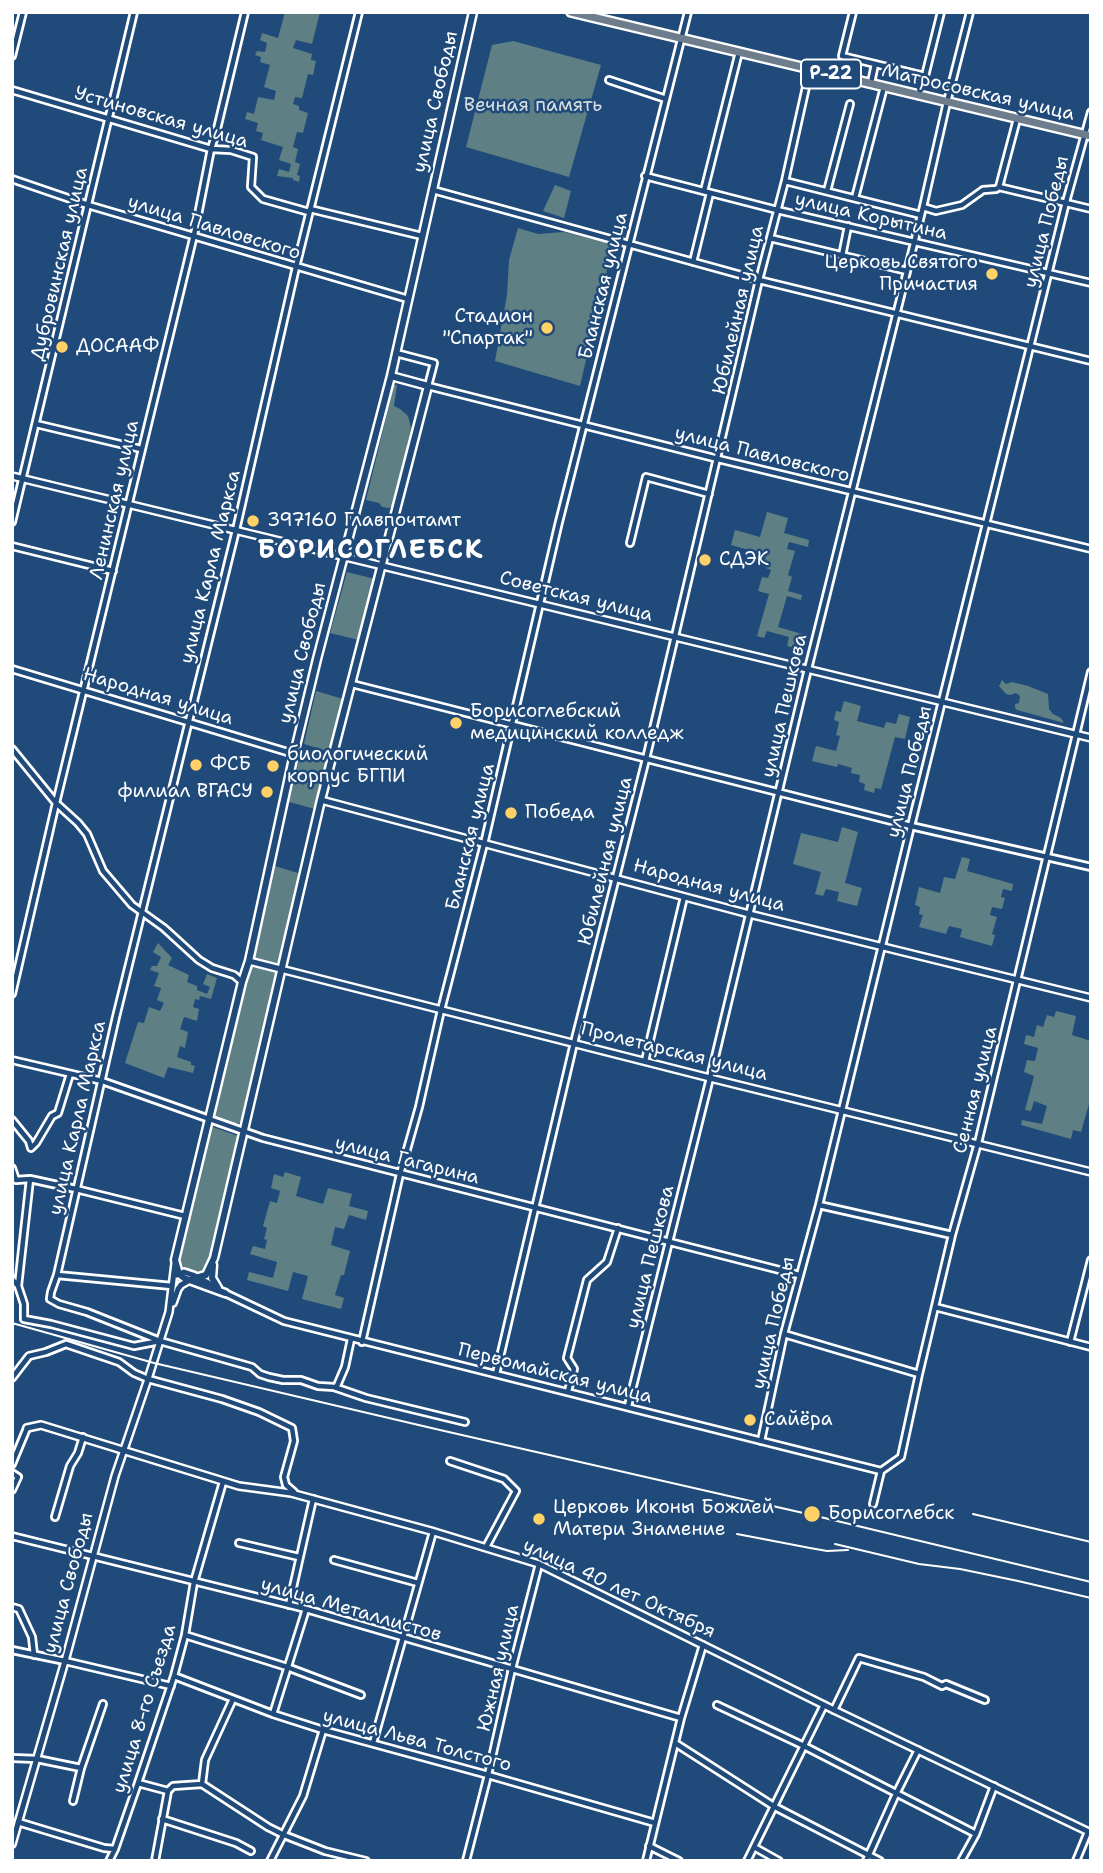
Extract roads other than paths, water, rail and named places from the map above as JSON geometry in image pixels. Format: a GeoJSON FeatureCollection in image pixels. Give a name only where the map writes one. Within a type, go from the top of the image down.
{"type":"FeatureCollection","features":[{"type":"Feature","properties":{"kind":"highway","name":"Матросовская улица"},"geometry":{"type":"LineString","coordinates":[[571,12],[1088,135]]}},
{"type":"Feature","properties":{"kind":"main road","name":"улица Свободы"},"geometry":{"type":"LineString","coordinates":[[175,1280],[175,1260],[248,964],[294,754],[391,376],[473,12]]}},
{"type":"Feature","properties":{"kind":"main road"},"geometry":{"type":"LineString","coordinates":[[222,1291],[212,1278],[214,1258],[321,800],[428,386],[391,376]]}},
{"type":"Feature","properties":{"kind":"main road"},"geometry":{"type":"LineString","coordinates":[[190,1280],[200,1278],[209,1271],[214,1258]]}},
{"type":"Feature","properties":{"kind":"main road"},"geometry":{"type":"LineString","coordinates":[[175,1280],[184,1278],[222,1291]]}},
{"type":"Feature","properties":{"kind":"street"},"geometry":{"type":"LineString","coordinates":[[12,56],[23,12]]}},
{"type":"Feature","properties":{"kind":"street","name":"Дубровинская улица"},"geometry":{"type":"LineString","coordinates":[[12,522],[134,12]]}},
{"type":"Feature","properties":{"kind":"street","name":"Ленинская улица"},"geometry":{"type":"LineString","coordinates":[[12,993],[194,235],[211,149],[246,12]]}},
{"type":"Feature","properties":{"kind":"street","name":"улица Карла Маркса"},"geometry":{"type":"LineString","coordinates":[[160,1341],[50,1299],[51,1292],[359,12]]}},
{"type":"Feature","properties":{"kind":"street","name":"Бланская улица"},"geometry":{"type":"LineString","coordinates":[[362,1342],[400,1174],[484,844],[558,526],[688,12]]}},
{"type":"Feature","properties":{"kind":"street"},"geometry":{"type":"LineString","coordinates":[[853,12],[842,56],[925,76],[941,12]]}},
{"type":"Feature","properties":{"kind":"street","name":"улица Пешкова"},"geometry":{"type":"LineString","coordinates":[[628,1406],[971,12]]}},
{"type":"Feature","properties":{"kind":"street"},"geometry":{"type":"LineString","coordinates":[[704,191],[739,51]]}},
{"type":"Feature","properties":{"kind":"street"},"geometry":{"type":"LineString","coordinates":[[871,83],[875,65]]}},
{"type":"Feature","properties":{"kind":"street","name":"Юбилейная улица"},"geometry":{"type":"LineString","coordinates":[[496,1374],[810,69]]}},
{"type":"Feature","properties":{"kind":"street"},"geometry":{"type":"LineString","coordinates":[[609,80],[666,99]]}},
{"type":"Feature","properties":{"kind":"street"},"geometry":{"type":"LineString","coordinates":[[855,198],[884,86]]}},
{"type":"Feature","properties":{"kind":"street","name":"Устиновская улица"},"geometry":{"type":"LineString","coordinates":[[12,90],[211,149],[231,150],[253,157],[251,187],[263,200],[422,236]]}},
{"type":"Feature","properties":{"kind":"street"},"geometry":{"type":"LineString","coordinates":[[827,191],[850,104]]}},
{"type":"Feature","properties":{"kind":"street","name":"улица Победы"},"geometry":{"type":"LineString","coordinates":[[761,1441],[784,1334],[819,1205],[1048,272],[1066,202],[1088,135],[1091,112]]}},
{"type":"Feature","properties":{"kind":"street"},"geometry":{"type":"LineString","coordinates":[[999,187],[1017,118]]}},
{"type":"Feature","properties":{"kind":"street","name":"улица Корытина"},"geometry":{"type":"LineString","coordinates":[[645,176],[777,210],[1091,283]]}},
{"type":"Feature","properties":{"kind":"street","name":"улица Павловского"},"geometry":{"type":"LineString","coordinates":[[12,179],[89,205],[408,299]]}},
{"type":"Feature","properties":{"kind":"street"},"geometry":{"type":"LineString","coordinates":[[785,181],[921,215]]}},
{"type":"Feature","properties":{"kind":"street"},"geometry":{"type":"LineString","coordinates":[[923,207],[936,211],[962,205],[983,190],[999,187],[1091,209]]}},
{"type":"Feature","properties":{"kind":"street"},"geometry":{"type":"LineString","coordinates":[[432,190],[759,280],[1091,361]]}},
{"type":"Feature","properties":{"kind":"street"},"geometry":{"type":"LineString","coordinates":[[692,262],[710,193]]}},
{"type":"Feature","properties":{"kind":"street"},"geometry":{"type":"LineString","coordinates":[[842,256],[848,226]]}},
{"type":"Feature","properties":{"kind":"street"},"geometry":{"type":"LineString","coordinates":[[770,238],[907,271]]}},
{"type":"Feature","properties":{"kind":"street"},"geometry":{"type":"LineString","coordinates":[[396,353],[433,363],[428,386]]}},
{"type":"Feature","properties":{"kind":"street","name":"улица Павловского"},"geometry":{"type":"LineString","coordinates":[[428,386],[1091,549]]}},
{"type":"Feature","properties":{"kind":"street"},"geometry":{"type":"LineString","coordinates":[[36,424],[141,449]]}},
{"type":"Feature","properties":{"kind":"street","name":"Советская улица"},"geometry":{"type":"LineString","coordinates":[[12,476],[1091,738]]}},
{"type":"Feature","properties":{"kind":"street"},"geometry":{"type":"LineString","coordinates":[[630,543],[646,477],[709,495]]}},
{"type":"Feature","properties":{"kind":"street"},"geometry":{"type":"LineString","coordinates":[[12,546],[113,571]]}},
{"type":"Feature","properties":{"kind":"street","name":"Народная улица"},"geometry":{"type":"LineString","coordinates":[[12,669],[294,754]]}},
{"type":"Feature","properties":{"kind":"street","name":"Сенная улица"},"geometry":{"type":"LineString","coordinates":[[873,1504],[881,1471],[901,1457],[952,1235],[978,1143],[1091,672]]}},
{"type":"Feature","properties":{"kind":"street"},"geometry":{"type":"LineString","coordinates":[[352,684],[911,826],[1091,867]]}},
{"type":"Feature","properties":{"kind":"street"},"geometry":{"type":"LineString","coordinates":[[12,749],[56,803],[87,834],[103,871],[132,905],[199,960],[212,968],[234,975],[242,982]]}},
{"type":"Feature","properties":{"kind":"street","name":"Народная улица"},"geometry":{"type":"LineString","coordinates":[[321,800],[749,914],[1091,998]]}},
{"type":"Feature","properties":{"kind":"street"},"geometry":{"type":"LineString","coordinates":[[645,1061],[684,897]]}},
{"type":"Feature","properties":{"kind":"street"},"geometry":{"type":"LineString","coordinates":[[226,973],[235,973],[248,964]]}},
{"type":"Feature","properties":{"kind":"street","name":"Пролетарская улица"},"geometry":{"type":"LineString","coordinates":[[248,964],[282,969],[1091,1172]]}},
{"type":"Feature","properties":{"kind":"street","name":"улица Гагарина"},"geometry":{"type":"LineString","coordinates":[[12,1060],[102,1081],[263,1138],[799,1275]]}},
{"type":"Feature","properties":{"kind":"street"},"geometry":{"type":"LineString","coordinates":[[12,1119],[32,1148],[52,1116],[58,1113],[70,1074]]}},
{"type":"Feature","properties":{"kind":"street"},"geometry":{"type":"LineString","coordinates":[[12,1168],[16,1180],[30,1179],[186,1216]]}},
{"type":"Feature","properties":{"kind":"street"},"geometry":{"type":"LineString","coordinates":[[18,1286],[30,1179]]}},
{"type":"Feature","properties":{"kind":"street"},"geometry":{"type":"LineString","coordinates":[[819,1205],[952,1235]]}},
{"type":"Feature","properties":{"kind":"street"},"geometry":{"type":"LineString","coordinates":[[568,1391],[574,1369],[567,1358],[587,1280],[607,1262],[618,1228]]}},
{"type":"Feature","properties":{"kind":"street"},"geometry":{"type":"LineString","coordinates":[[1070,1342],[1091,1260]]}},
{"type":"Feature","properties":{"kind":"street"},"geometry":{"type":"LineString","coordinates":[[57,1275],[175,1280],[184,1272],[222,1291]]}},
{"type":"Feature","properties":{"kind":"street"},"geometry":{"type":"LineString","coordinates":[[12,1279],[18,1286],[24,1304],[24,1319],[134,1346],[160,1341],[252,1367],[269,1377],[301,1380],[336,1388],[465,1422]]}},
{"type":"Feature","properties":{"kind":"street","name":"улица Свободы"},"geometry":{"type":"LineString","coordinates":[[12,1844],[115,1476],[160,1341],[175,1280]]}},
{"type":"Feature","properties":{"kind":"street","name":"улица Свободы"},"geometry":{"type":"LineString","coordinates":[[162,1332],[178,1289],[190,1280]]}},
{"type":"Feature","properties":{"kind":"street","name":"Первомайская улица"},"geometry":{"type":"LineString","coordinates":[[222,1291],[284,1321],[881,1471]]}},
{"type":"Feature","properties":{"kind":"street"},"geometry":{"type":"LineString","coordinates":[[935,1307],[1091,1347]]}},
{"type":"Feature","properties":{"kind":"street"},"geometry":{"type":"LineString","coordinates":[[784,1334],[919,1374]]}},
{"type":"Feature","properties":{"kind":"street"},"geometry":{"type":"LineString","coordinates":[[336,1388],[345,1367],[351,1339]]}},
{"type":"Feature","properties":{"kind":"street"},"geometry":{"type":"LineString","coordinates":[[12,1378],[29,1356],[66,1344],[119,1362],[148,1379],[247,1408],[292,1428],[295,1441],[284,1477],[286,1485],[301,1496]]}},
{"type":"Feature","properties":{"kind":"street","name":"улица 40 лет Октября"},"geometry":{"type":"LineString","coordinates":[[27,1428],[41,1425],[223,1482],[313,1499],[539,1564],[1090,1833]]}},
{"type":"Feature","properties":{"kind":"street"},"geometry":{"type":"LineString","coordinates":[[12,1464],[27,1428]]}},
{"type":"Feature","properties":{"kind":"street"},"geometry":{"type":"LineString","coordinates":[[55,1517],[70,1466],[83,1437]]}},
{"type":"Feature","properties":{"kind":"street"},"geometry":{"type":"LineString","coordinates":[[450,1461],[504,1479],[516,1491],[486,1547]]}},
{"type":"Feature","properties":{"kind":"street"},"geometry":{"type":"LineString","coordinates":[[12,1473],[18,1477],[12,1490]]}},
{"type":"Feature","properties":{"kind":"street","name":"улица 8-го Съезда"},"geometry":{"type":"LineString","coordinates":[[108,1861],[115,1849],[171,1686],[185,1635],[194,1582],[223,1482]]}},
{"type":"Feature","properties":{"kind":"street"},"geometry":{"type":"LineString","coordinates":[[277,1492],[286,1485]]}},
{"type":"Feature","properties":{"kind":"street"},"geometry":{"type":"LineString","coordinates":[[289,1605],[313,1499]]}},
{"type":"Feature","properties":{"kind":"street"},"geometry":{"type":"LineString","coordinates":[[373,1743],[433,1532]]}},
{"type":"Feature","properties":{"kind":"street","name":"улица Металлистов"},"geometry":{"type":"LineString","coordinates":[[12,1536],[306,1609],[681,1717]]}},
{"type":"Feature","properties":{"kind":"street"},"geometry":{"type":"LineString","coordinates":[[239,1543],[299,1557]]}},
{"type":"Feature","properties":{"kind":"street"},"geometry":{"type":"LineString","coordinates":[[334,1560],[418,1583]]}},
{"type":"Feature","properties":{"kind":"street","name":"Южная улица"},"geometry":{"type":"LineString","coordinates":[[466,1861],[539,1564]]}},
{"type":"Feature","properties":{"kind":"street"},"geometry":{"type":"LineString","coordinates":[[12,1607],[19,1609],[32,1637],[34,1655]]}},
{"type":"Feature","properties":{"kind":"street"},"geometry":{"type":"LineString","coordinates":[[273,1714],[306,1609]]}},
{"type":"Feature","properties":{"kind":"street"},"geometry":{"type":"LineString","coordinates":[[185,1635],[287,1667],[361,1695]]}},
{"type":"Feature","properties":{"kind":"street"},"geometry":{"type":"LineString","coordinates":[[646,1861],[681,1717],[703,1645]]}},
{"type":"Feature","properties":{"kind":"street"},"geometry":{"type":"LineString","coordinates":[[12,1650],[171,1686]]}},
{"type":"Feature","properties":{"kind":"street"},"geometry":{"type":"LineString","coordinates":[[834,1710],[859,1658],[924,1677],[942,1686],[946,1684],[985,1700]]}},
{"type":"Feature","properties":{"kind":"street","name":"улица Льва Толстого"},"geometry":{"type":"LineString","coordinates":[[174,1675],[273,1714],[323,1730],[655,1823]]}},
{"type":"Feature","properties":{"kind":"street"},"geometry":{"type":"LineString","coordinates":[[202,1784],[205,1760],[233,1699]]}},
{"type":"Feature","properties":{"kind":"street"},"geometry":{"type":"LineString","coordinates":[[73,1801],[81,1768],[103,1704]]}},
{"type":"Feature","properties":{"kind":"street"},"geometry":{"type":"LineString","coordinates":[[717,1705],[976,1834]]}},
{"type":"Feature","properties":{"kind":"street"},"geometry":{"type":"LineString","coordinates":[[747,1861],[824,1705]]}},
{"type":"Feature","properties":{"kind":"street"},"geometry":{"type":"LineString","coordinates":[[270,1861],[303,1796],[323,1730]]}},
{"type":"Feature","properties":{"kind":"street"},"geometry":{"type":"LineString","coordinates":[[675,1744],[775,1807],[867,1858],[880,1861]]}},
{"type":"Feature","properties":{"kind":"street"},"geometry":{"type":"LineString","coordinates":[[867,1858],[918,1750]]}},
{"type":"Feature","properties":{"kind":"street"},"geometry":{"type":"LineString","coordinates":[[12,1758],[37,1759],[81,1768]]}},
{"type":"Feature","properties":{"kind":"street"},"geometry":{"type":"LineString","coordinates":[[138,1783],[168,1791]]}},
{"type":"Feature","properties":{"kind":"street"},"geometry":{"type":"LineString","coordinates":[[155,1861],[168,1791],[173,1786],[202,1784],[284,1835],[325,1851],[366,1861]]}},
{"type":"Feature","properties":{"kind":"street"},"geometry":{"type":"LineString","coordinates":[[961,1861],[976,1834],[994,1786]]}},
{"type":"Feature","properties":{"kind":"street"},"geometry":{"type":"LineString","coordinates":[[162,1819],[236,1843],[251,1851]]}},
{"type":"Feature","properties":{"kind":"street"},"geometry":{"type":"LineString","coordinates":[[18,1822],[115,1849]]}},
{"type":"Feature","properties":{"kind":"street"},"geometry":{"type":"LineString","coordinates":[[1076,1861],[1090,1833]]}},
{"type":"Feature","properties":{"kind":"street"},"geometry":{"type":"LineString","coordinates":[[649,1846],[679,1861]]}},
{"type":"Feature","properties":{"kind":"street"},"geometry":{"type":"LineString","coordinates":[[754,1847],[779,1861]]}},
{"type":"Feature","properties":{"kind":"railway"},"geometry":{"type":"LineString","coordinates":[[12,1323],[154,1363],[1091,1582]]}},
{"type":"Feature","properties":{"kind":"railway"},"geometry":{"type":"LineString","coordinates":[[973,1514],[1091,1542]]}},
{"type":"Feature","properties":{"kind":"railway"},"geometry":{"type":"LineString","coordinates":[[737,1534],[827,1551],[848,1550]]}},
{"type":"Feature","properties":{"kind":"railway"},"geometry":{"type":"LineString","coordinates":[[835,1544],[919,1564],[960,1569],[1091,1598]]}},
{"type":"Feature","properties":{"kind":"place","name":"Церковь Святого Причастия"},"geometry":{"type":"Point","coordinates":[992,274]}},
{"type":"Feature","properties":{"kind":"place","name":"Стадион \"Спартак\""},"geometry":{"type":"Point","coordinates":[547,328]}},
{"type":"Feature","properties":{"kind":"place","name":"ДОСААФ"},"geometry":{"type":"Point","coordinates":[62,347]}},
{"type":"Feature","properties":{"kind":"place","name":"397160 Главпочтамт"},"geometry":{"type":"Point","coordinates":[253,521]}},
{"type":"Feature","properties":{"kind":"place","name":"СДЭК"},"geometry":{"type":"Point","coordinates":[705,560]}},
{"type":"Feature","properties":{"kind":"place","name":"Борисоглебский медицинский колледж"},"geometry":{"type":"Point","coordinates":[456,723]}},
{"type":"Feature","properties":{"kind":"place","name":"ФСБ"},"geometry":{"type":"Point","coordinates":[196,765]}},
{"type":"Feature","properties":{"kind":"place","name":"биологический корпус БГПИ"},"geometry":{"type":"Point","coordinates":[273,766]}},
{"type":"Feature","properties":{"kind":"place","name":"филиал ВГАСУ"},"geometry":{"type":"Point","coordinates":[267,792]}},
{"type":"Feature","properties":{"kind":"place","name":"Победа"},"geometry":{"type":"Point","coordinates":[511,813]}},
{"type":"Feature","properties":{"kind":"place","name":"Сайёра"},"geometry":{"type":"Point","coordinates":[750,1420]}},
{"type":"Feature","properties":{"kind":"place","name":"Борисоглебск"},"geometry":{"type":"Point","coordinates":[812,1514]}},
{"type":"Feature","properties":{"kind":"place","name":"Церковь Иконы Божией Матери Знамение"},"geometry":{"type":"Point","coordinates":[539,1519]}},
{"type":"Feature","properties":{"kind":"district","name":"БОРИСОГЛЕБСК"},"geometry":{"type":"Point","coordinates":[371,551]}},
{"type":"Feature","properties":{"kind":"park label","name":"Вечная память"},"geometry":{"type":"Point","coordinates":[533,106]}}]}
